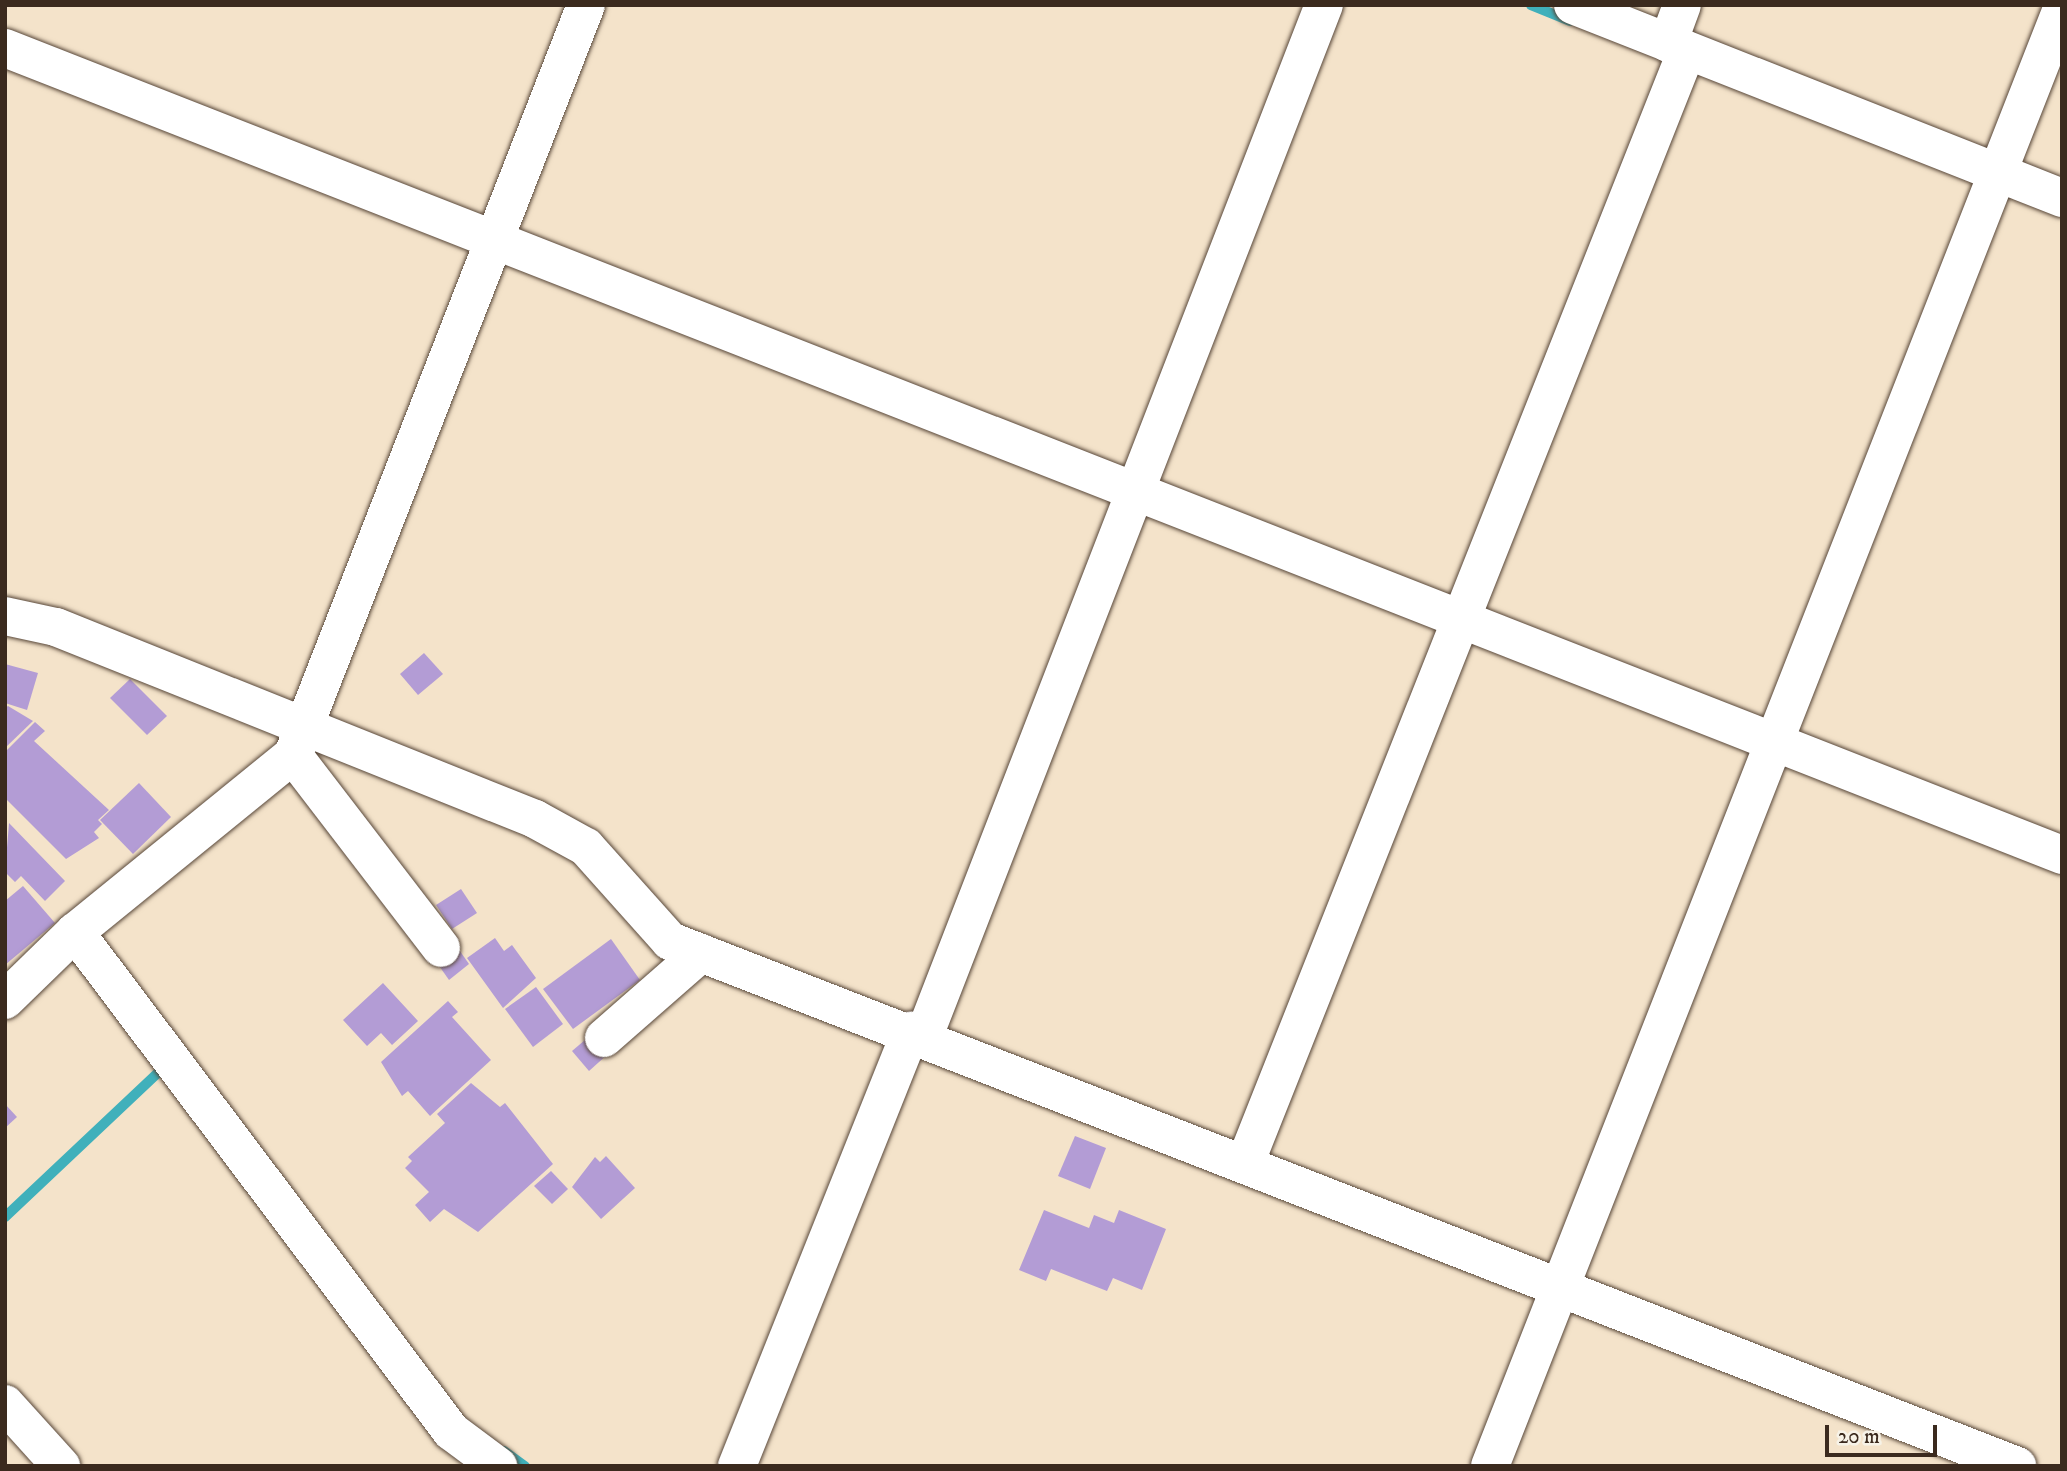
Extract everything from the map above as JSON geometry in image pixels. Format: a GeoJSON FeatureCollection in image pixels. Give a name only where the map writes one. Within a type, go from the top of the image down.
{"type":"FeatureCollection","features":[{"type":"Feature","properties":{"kind":"street"},"geometry":{"type":"LineString","coordinates":[[5,1000],[75,932],[299,741],[497,227],[586,5]]}},
{"type":"Feature","properties":{"kind":"street"},"geometry":{"type":"LineString","coordinates":[[737,1466],[918,1033],[1141,480],[1324,5]]}},
{"type":"Feature","properties":{"kind":"street"},"geometry":{"type":"LineString","coordinates":[[1573,5],[2062,198]]}},
{"type":"Feature","properties":{"kind":"street"},"geometry":{"type":"LineString","coordinates":[[1246,1161],[1468,609],[1677,46],[1682,5]]}},
{"type":"Feature","properties":{"kind":"street"},"geometry":{"type":"LineString","coordinates":[[1490,1466],[2062,9]]}},
{"type":"Feature","properties":{"kind":"street"},"geometry":{"type":"LineString","coordinates":[[5,21],[497,227],[1468,609],[1778,730],[2062,829]]}},
{"type":"Feature","properties":{"kind":"street"},"geometry":{"type":"LineString","coordinates":[[5,47],[497,227]]}},
{"type":"Feature","properties":{"kind":"street"},"geometry":{"type":"LineString","coordinates":[[5,615],[56,627],[299,741],[535,820],[586,847],[670,941],[918,1033],[2017,1466]]}},
{"type":"Feature","properties":{"kind":"street"},"geometry":{"type":"LineString","coordinates":[[1778,730],[2062,855]]}},
{"type":"Feature","properties":{"kind":"street"},"geometry":{"type":"LineString","coordinates":[[299,741],[441,948]]}},
{"type":"Feature","properties":{"kind":"street"},"geometry":{"type":"LineString","coordinates":[[75,932],[451,1431],[498,1466]]}},
{"type":"Feature","properties":{"kind":"street"},"geometry":{"type":"LineString","coordinates":[[604,1038],[701,953]]}},
{"type":"Feature","properties":{"kind":"street"},"geometry":{"type":"LineString","coordinates":[[9,1415],[61,1466]]}},
{"type":"Feature","properties":{"kind":"building"},"geometry":{"type":"Polygon","coordinates":[[[424,653],[443,674],[418,695],[400,674],[424,653]]]}},
{"type":"Feature","properties":{"kind":"building"},"geometry":{"type":"Polygon","coordinates":[[[5,664],[38,673],[27,710],[5,703],[5,664]]]}},
{"type":"Feature","properties":{"kind":"building"},"geometry":{"type":"Polygon","coordinates":[[[130,679],[167,716],[147,735],[110,698],[130,679]]]}},
{"type":"Feature","properties":{"kind":"building"},"geometry":{"type":"Polygon","coordinates":[[[8,706],[33,721],[5,748],[5,708],[8,706]]]}},
{"type":"Feature","properties":{"kind":"building"},"geometry":{"type":"Polygon","coordinates":[[[35,722],[45,731],[34,741],[109,810],[98,820],[102,824],[94,832],[99,838],[66,859],[5,798],[5,752],[35,722]]]}},
{"type":"Feature","properties":{"kind":"building"},"geometry":{"type":"Polygon","coordinates":[[[139,783],[171,817],[133,854],[100,820],[139,783]]]}},
{"type":"Feature","properties":{"kind":"building"},"geometry":{"type":"Polygon","coordinates":[[[9,823],[65,881],[45,901],[21,876],[15,882],[5,872],[9,823]]]}},
{"type":"Feature","properties":{"kind":"building"},"geometry":{"type":"Polygon","coordinates":[[[23,886],[55,923],[5,965],[5,901],[23,886]]]}},
{"type":"Feature","properties":{"kind":"building"},"geometry":{"type":"Polygon","coordinates":[[[461,889],[477,913],[452,929],[436,905],[461,889]]]}},
{"type":"Feature","properties":{"kind":"building"},"geometry":{"type":"Polygon","coordinates":[[[495,938],[504,951],[512,945],[536,978],[503,1008],[467,958],[495,938]]]}},
{"type":"Feature","properties":{"kind":"building"},"geometry":{"type":"Polygon","coordinates":[[[611,939],[640,980],[573,1029],[543,989],[611,939]]]}},
{"type":"Feature","properties":{"kind":"building"},"geometry":{"type":"Polygon","coordinates":[[[455,944],[469,964],[449,980],[435,960],[455,944]]]}},
{"type":"Feature","properties":{"kind":"building"},"geometry":{"type":"Polygon","coordinates":[[[383,983],[418,1021],[392,1045],[381,1033],[367,1046],[343,1020],[383,983]]]}},
{"type":"Feature","properties":{"kind":"building"},"geometry":{"type":"Polygon","coordinates":[[[536,987],[563,1024],[533,1047],[505,1009],[536,987]]]}},
{"type":"Feature","properties":{"kind":"building"},"geometry":{"type":"Polygon","coordinates":[[[448,1001],[458,1012],[452,1017],[491,1060],[430,1116],[408,1091],[402,1096],[381,1062],[448,1001]]]}},
{"type":"Feature","properties":{"kind":"building"},"geometry":{"type":"Polygon","coordinates":[[[592,1034],[608,1054],[589,1071],[572,1051],[592,1034]]]}},
{"type":"Feature","properties":{"kind":"building"},"geometry":{"type":"Polygon","coordinates":[[[471,1083],[500,1107],[505,1103],[553,1164],[478,1232],[444,1209],[430,1222],[415,1205],[429,1192],[405,1168],[412,1161],[408,1157],[445,1123],[437,1114],[471,1083]]]}},
{"type":"Feature","properties":{"kind":"building"},"geometry":{"type":"Polygon","coordinates":[[[5,1104],[17,1117],[5,1128],[5,1104]]]}},
{"type":"Feature","properties":{"kind":"building"},"geometry":{"type":"Polygon","coordinates":[[[1075,1136],[1106,1148],[1090,1189],[1058,1176],[1075,1136]]]}},
{"type":"Feature","properties":{"kind":"building"},"geometry":{"type":"Polygon","coordinates":[[[606,1156],[635,1188],[601,1219],[572,1187],[595,1157],[600,1162],[606,1156]]]}},
{"type":"Feature","properties":{"kind":"building"},"geometry":{"type":"Polygon","coordinates":[[[551,1171],[568,1189],[552,1204],[534,1186],[551,1171]]]}},
{"type":"Feature","properties":{"kind":"building"},"geometry":{"type":"Polygon","coordinates":[[[1044,1210],[1089,1228],[1094,1215],[1114,1223],[1119,1210],[1166,1229],[1142,1290],[1113,1278],[1107,1291],[1051,1269],[1046,1281],[1019,1270],[1044,1210]]]}},
{"type":"Feature","properties":{"kind":"waterway"},"geometry":{"type":"LineString","coordinates":[[1531,5],[1570,21]]}},
{"type":"Feature","properties":{"kind":"waterway"},"geometry":{"type":"LineString","coordinates":[[5,1217],[161,1070]]}},
{"type":"Feature","properties":{"kind":"waterway"},"geometry":{"type":"LineString","coordinates":[[504,1451],[525,1466]]}}]}
